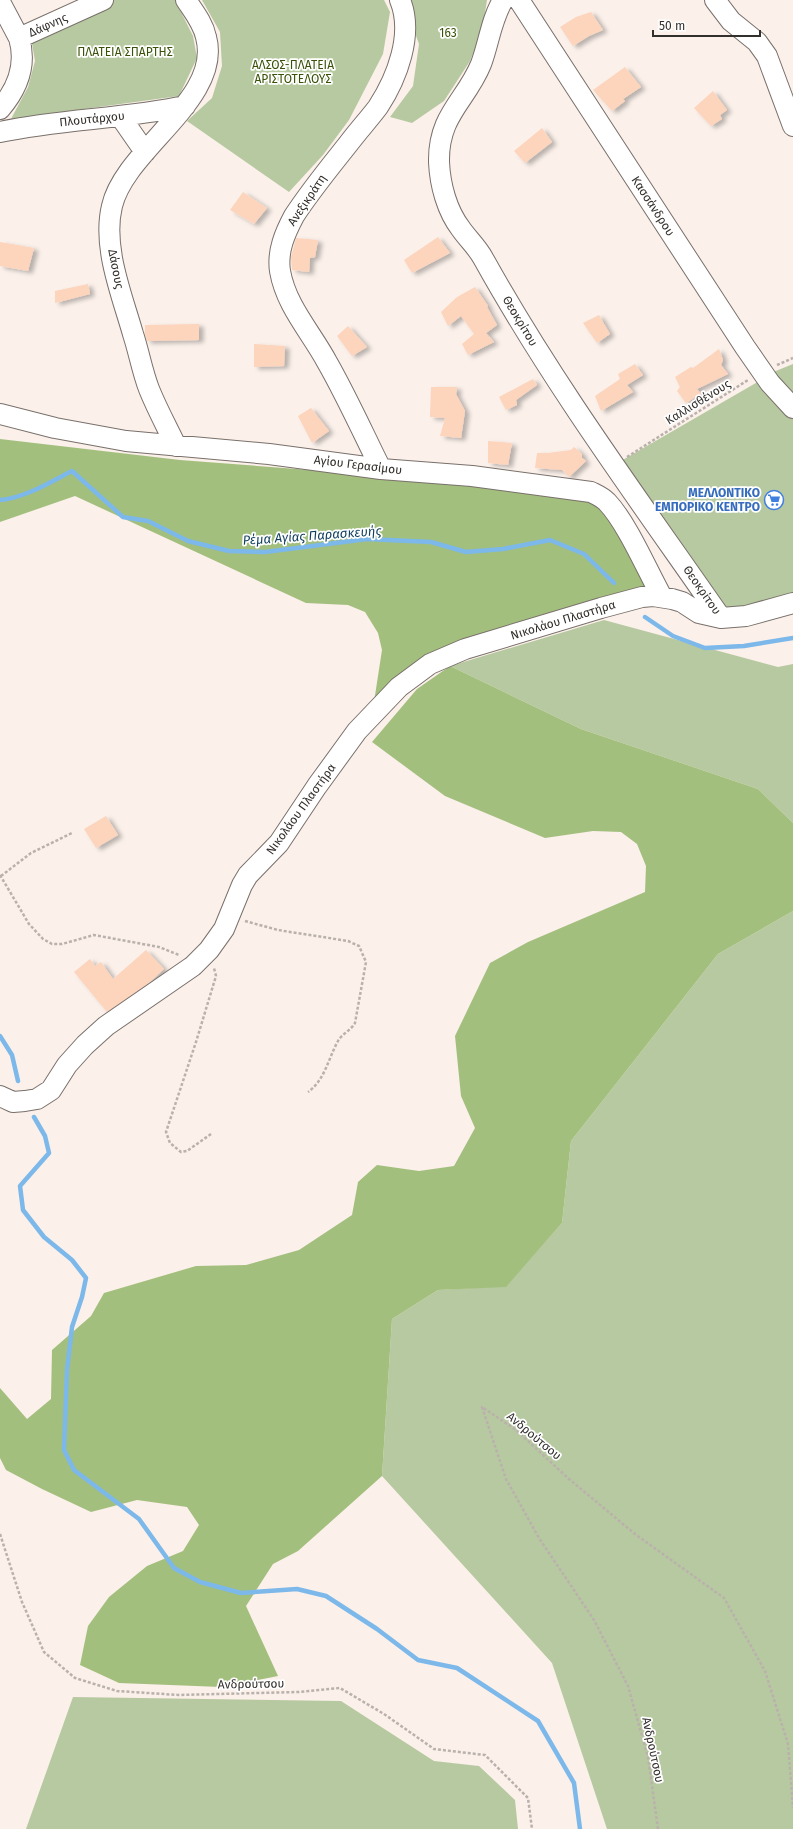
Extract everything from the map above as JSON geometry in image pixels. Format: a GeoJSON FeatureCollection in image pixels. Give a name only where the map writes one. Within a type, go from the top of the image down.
{"type":"FeatureCollection","features":[{"type":"Feature","properties":{"kind":"street","name":"Δάφνης"},"geometry":{"type":"LineString","coordinates":[[0,108],[13,92],[21,75],[22,54],[19,38],[103,0]]}},
{"type":"Feature","properties":{"kind":"street","name":"Δάσους"},"geometry":{"type":"LineString","coordinates":[[176,446],[149,388],[123,301],[113,263],[110,237],[110,214],[115,196],[129,172],[185,106],[202,78],[208,60],[209,49],[203,27],[186,0]]}},
{"type":"Feature","properties":{"kind":"street","name":"Ανεξικράτη"},"geometry":{"type":"LineString","coordinates":[[381,469],[332,370],[287,295],[280,270],[279,255],[285,234],[294,216],[377,108],[391,84],[400,58],[404,32],[403,9],[400,0]]}},
{"type":"Feature","properties":{"kind":"street","name":"Θεοκρίτου"},"geometry":{"type":"LineString","coordinates":[[503,0],[491,26],[480,66],[454,107],[443,130],[439,160],[445,194],[455,221],[477,249],[534,344],[614,465],[721,618]]}},
{"type":"Feature","properties":{"kind":"street","name":"Κασσάνδρου"},"geometry":{"type":"LineString","coordinates":[[519,0],[762,372],[793,408]]}},
{"type":"Feature","properties":{"kind":"street"},"geometry":{"type":"LineString","coordinates":[[715,0],[732,21],[757,42],[767,56],[793,126]]}},
{"type":"Feature","properties":{"kind":"street"},"geometry":{"type":"LineString","coordinates":[[0,2],[19,38]]}},
{"type":"Feature","properties":{"kind":"street","name":"Πλουτάρχου"},"geometry":{"type":"LineString","coordinates":[[0,132],[46,123],[120,116],[185,106]]}},
{"type":"Feature","properties":{"kind":"street"},"geometry":{"type":"LineString","coordinates":[[120,116],[145,152]]}},
{"type":"Feature","properties":{"kind":"street","name":"Αγίου Γερασίμου"},"geometry":{"type":"LineString","coordinates":[[0,414],[55,428],[126,441],[269,454],[381,469],[472,476],[581,491],[598,495],[608,504],[621,522],[662,597]]}},
{"type":"Feature","properties":{"kind":"street","name":"Νικολάου Πλαστήρα"},"geometry":{"type":"LineString","coordinates":[[0,1096],[13,1102],[25,1101],[37,1099],[51,1090],[67,1065],[85,1045],[106,1026],[193,966],[209,950],[229,917],[248,875],[279,843],[317,786],[357,731],[409,678],[430,664],[465,650],[631,599],[662,597],[682,602],[698,613],[721,618],[746,616],[793,603]]}},
{"type":"Feature","properties":{"kind":"path","name":"Καλλισθένους"},"geometry":{"type":"LineString","coordinates":[[614,465],[762,372],[793,358]]}},
{"type":"Feature","properties":{"kind":"path"},"geometry":{"type":"LineString","coordinates":[[72,833],[31,853],[0,875],[29,924],[43,939],[52,944],[62,944],[94,934],[159,947],[179,954],[193,966]]}},
{"type":"Feature","properties":{"kind":"path"},"geometry":{"type":"LineString","coordinates":[[229,917],[278,930],[348,941],[359,946],[366,962],[355,1023],[351,1030],[339,1039],[322,1076],[315,1086],[308,1092]]}},
{"type":"Feature","properties":{"kind":"path"},"geometry":{"type":"LineString","coordinates":[[209,950],[216,976],[166,1132],[170,1142],[181,1152],[187,1151],[211,1134]]}},
{"type":"Feature","properties":{"kind":"path","name":"Ανδρούτσου"},"geometry":{"type":"LineString","coordinates":[[658,1829],[648,1757],[628,1686],[594,1620],[539,1538],[506,1479],[482,1407],[516,1430],[569,1479],[635,1534],[724,1598],[765,1671],[788,1744],[793,1808]]}},
{"type":"Feature","properties":{"kind":"path","name":"Ανδρούτσου"},"geometry":{"type":"LineString","coordinates":[[0,1534],[22,1602],[44,1652],[75,1678],[117,1691],[179,1695],[299,1692],[340,1688],[384,1714],[434,1749],[485,1755],[528,1798],[532,1829]]}},
{"type":"Feature","properties":{"kind":"green space","name":"ΠΛΑΤΕΙΑ ΣΠΑΡΤΗΣ"},"geometry":{"type":"Polygon","coordinates":[[[113,0],[175,0],[193,36],[197,58],[179,96],[11,119],[28,87],[35,61],[31,38],[113,0]]]}},
{"type":"Feature","properties":{"kind":"green space","name":"ΑΛΣΟΣ-ΠΛΑΤΕΙΑ ΑΡΙΣΤΟΤΕΛΟΥΣ"},"geometry":{"type":"Polygon","coordinates":[[[202,0],[384,0],[390,12],[383,54],[349,120],[323,155],[289,192],[187,121],[212,98],[222,66],[220,32],[202,0]]]}},
{"type":"Feature","properties":{"kind":"green space","name":"163"},"geometry":{"type":"Polygon","coordinates":[[[403,0],[487,0],[482,31],[470,61],[444,101],[412,123],[390,117],[413,86],[419,44],[403,0]]]}},
{"type":"Feature","properties":{"kind":"green space"},"geometry":{"type":"Polygon","coordinates":[[[793,364],[793,407],[766,375],[793,364]]]}},
{"type":"Feature","properties":{"kind":"green space"},"geometry":{"type":"Polygon","coordinates":[[[761,380],[793,413],[793,602],[721,618],[614,465],[761,380]]]}},
{"type":"Feature","properties":{"kind":"green space"},"geometry":{"type":"Polygon","coordinates":[[[0,439],[180,460],[376,475],[559,494],[601,503],[650,589],[435,656],[374,702],[382,650],[378,633],[365,612],[348,605],[306,603],[75,496],[0,522],[0,439]]]}},
{"type":"Feature","properties":{"kind":"green space"},"geometry":{"type":"Polygon","coordinates":[[[604,620],[778,667],[793,664],[793,823],[758,789],[581,729],[450,666],[604,620]]]}},
{"type":"Feature","properties":{"kind":"green space"},"geometry":{"type":"Polygon","coordinates":[[[450,666],[581,729],[758,789],[793,823],[793,911],[718,954],[571,1141],[562,1223],[506,1287],[438,1290],[392,1319],[382,1476],[298,1551],[273,1564],[246,1606],[278,1676],[221,1687],[119,1683],[80,1665],[88,1626],[109,1597],[147,1566],[183,1551],[199,1525],[187,1507],[137,1500],[91,1512],[6,1470],[0,1458],[0,1388],[27,1419],[51,1399],[52,1350],[91,1316],[104,1293],[196,1266],[246,1265],[299,1250],[352,1215],[358,1182],[377,1165],[419,1171],[454,1166],[475,1128],[461,1096],[455,1036],[490,963],[528,942],[645,892],[646,866],[637,844],[621,832],[593,831],[545,838],[445,796],[372,742],[417,689],[450,666]]]}},
{"type":"Feature","properties":{"kind":"green space"},"geometry":{"type":"Polygon","coordinates":[[[793,911],[793,1829],[607,1829],[552,1663],[382,1476],[392,1319],[438,1290],[506,1286],[562,1223],[571,1141],[718,954],[793,911]]]}},
{"type":"Feature","properties":{"kind":"green space"},"geometry":{"type":"Polygon","coordinates":[[[73,1697],[341,1701],[434,1761],[479,1766],[515,1800],[518,1829],[26,1829],[73,1697]]]}},
{"type":"Feature","properties":{"kind":"building"},"geometry":{"type":"Polygon","coordinates":[[[591,12],[603,30],[589,36],[573,46],[560,27],[576,17],[591,12]]]}},
{"type":"Feature","properties":{"kind":"building"},"geometry":{"type":"Polygon","coordinates":[[[625,67],[641,87],[623,99],[625,101],[612,111],[593,90],[625,67]]]}},
{"type":"Feature","properties":{"kind":"building"},"geometry":{"type":"Polygon","coordinates":[[[713,91],[727,110],[720,115],[722,119],[711,126],[694,108],[713,91]]]}},
{"type":"Feature","properties":{"kind":"building"},"geometry":{"type":"Polygon","coordinates":[[[542,128],[552,142],[525,163],[514,151],[542,128]]]}},
{"type":"Feature","properties":{"kind":"building"},"geometry":{"type":"Polygon","coordinates":[[[243,192],[267,208],[254,224],[230,210],[243,192]]]}},
{"type":"Feature","properties":{"kind":"building"},"geometry":{"type":"Polygon","coordinates":[[[438,237],[450,253],[412,273],[404,260],[438,237]]]}},
{"type":"Feature","properties":{"kind":"building"},"geometry":{"type":"Polygon","coordinates":[[[296,238],[318,240],[315,257],[310,258],[309,272],[292,270],[291,257],[296,238]]]}},
{"type":"Feature","properties":{"kind":"building"},"geometry":{"type":"Polygon","coordinates":[[[0,242],[34,248],[28,271],[0,266],[0,242]]]}},
{"type":"Feature","properties":{"kind":"building"},"geometry":{"type":"Polygon","coordinates":[[[88,284],[90,294],[55,303],[55,291],[88,284]]]}},
{"type":"Feature","properties":{"kind":"building"},"geometry":{"type":"Polygon","coordinates":[[[475,287],[488,306],[487,307],[497,325],[486,333],[494,342],[468,355],[462,344],[474,334],[461,316],[448,326],[441,312],[457,297],[475,287]]]}},
{"type":"Feature","properties":{"kind":"building"},"geometry":{"type":"Polygon","coordinates":[[[599,315],[610,334],[597,343],[583,323],[599,315]]]}},
{"type":"Feature","properties":{"kind":"building"},"geometry":{"type":"Polygon","coordinates":[[[199,324],[199,340],[147,341],[145,334],[145,325],[199,324]]]}},
{"type":"Feature","properties":{"kind":"building"},"geometry":{"type":"Polygon","coordinates":[[[348,326],[367,347],[352,356],[337,336],[348,326]]]}},
{"type":"Feature","properties":{"kind":"building"},"geometry":{"type":"Polygon","coordinates":[[[254,344],[285,346],[284,366],[254,367],[254,344]]]}},
{"type":"Feature","properties":{"kind":"building"},"geometry":{"type":"Polygon","coordinates":[[[719,349],[723,360],[721,365],[728,374],[697,389],[701,394],[686,403],[677,391],[680,387],[675,377],[691,367],[693,368],[719,349]]]}},
{"type":"Feature","properties":{"kind":"building"},"geometry":{"type":"Polygon","coordinates":[[[635,364],[643,375],[627,385],[633,392],[601,411],[595,396],[620,379],[618,374],[635,364]]]}},
{"type":"Feature","properties":{"kind":"building"},"geometry":{"type":"Polygon","coordinates":[[[533,379],[537,385],[516,400],[517,405],[506,410],[499,397],[533,379]]]}},
{"type":"Feature","properties":{"kind":"building"},"geometry":{"type":"Polygon","coordinates":[[[431,387],[457,387],[456,394],[465,411],[461,438],[440,436],[445,418],[430,417],[431,387]]]}},
{"type":"Feature","properties":{"kind":"building"},"geometry":{"type":"Polygon","coordinates":[[[311,408],[329,431],[312,443],[298,416],[311,408]]]}},
{"type":"Feature","properties":{"kind":"building"},"geometry":{"type":"Polygon","coordinates":[[[488,441],[512,443],[508,465],[488,463],[488,441]]]}},
{"type":"Feature","properties":{"kind":"building"},"geometry":{"type":"Polygon","coordinates":[[[574,447],[582,454],[582,458],[586,461],[569,477],[562,470],[535,468],[537,453],[571,450],[574,447]]]}},
{"type":"Feature","properties":{"kind":"building"},"geometry":{"type":"Polygon","coordinates":[[[106,816],[118,835],[96,848],[84,829],[106,816]]]}},
{"type":"Feature","properties":{"kind":"building"},"geometry":{"type":"Polygon","coordinates":[[[146,950],[164,969],[149,983],[107,1012],[74,972],[90,959],[95,966],[101,962],[113,979],[146,950]]]}},
{"type":"Feature","properties":{"kind":"waterway","name":"Ρέμα Αγίας Παρασκευής"},"geometry":{"type":"LineString","coordinates":[[0,500],[9,499],[28,493],[72,471],[123,517],[148,521],[188,541],[229,551],[265,552],[367,539],[431,542],[466,552],[503,549],[550,540],[584,554],[614,583]]}},
{"type":"Feature","properties":{"kind":"waterway"},"geometry":{"type":"LineString","coordinates":[[645,617],[673,636],[705,648],[744,646],[793,638]]}},
{"type":"Feature","properties":{"kind":"waterway"},"geometry":{"type":"LineString","coordinates":[[0,1036],[12,1055],[18,1081]]}},
{"type":"Feature","properties":{"kind":"waterway"},"geometry":{"type":"LineString","coordinates":[[34,1117],[45,1136],[49,1153],[20,1186],[23,1210],[44,1237],[72,1260],[86,1278],[82,1297],[72,1327],[67,1370],[64,1450],[74,1470],[139,1519],[174,1568],[200,1582],[241,1593],[297,1589],[326,1596],[377,1629],[418,1660],[457,1668],[538,1721],[574,1783],[580,1829]]}},
{"type":"Feature","properties":{"kind":"place","name":"ΜΕΛΛΟΝΤΙΚΟ ΕΜΠΟΡΙΚΟ ΚΕΝΤΡΟ"},"geometry":{"type":"Point","coordinates":[774,500]}}]}
